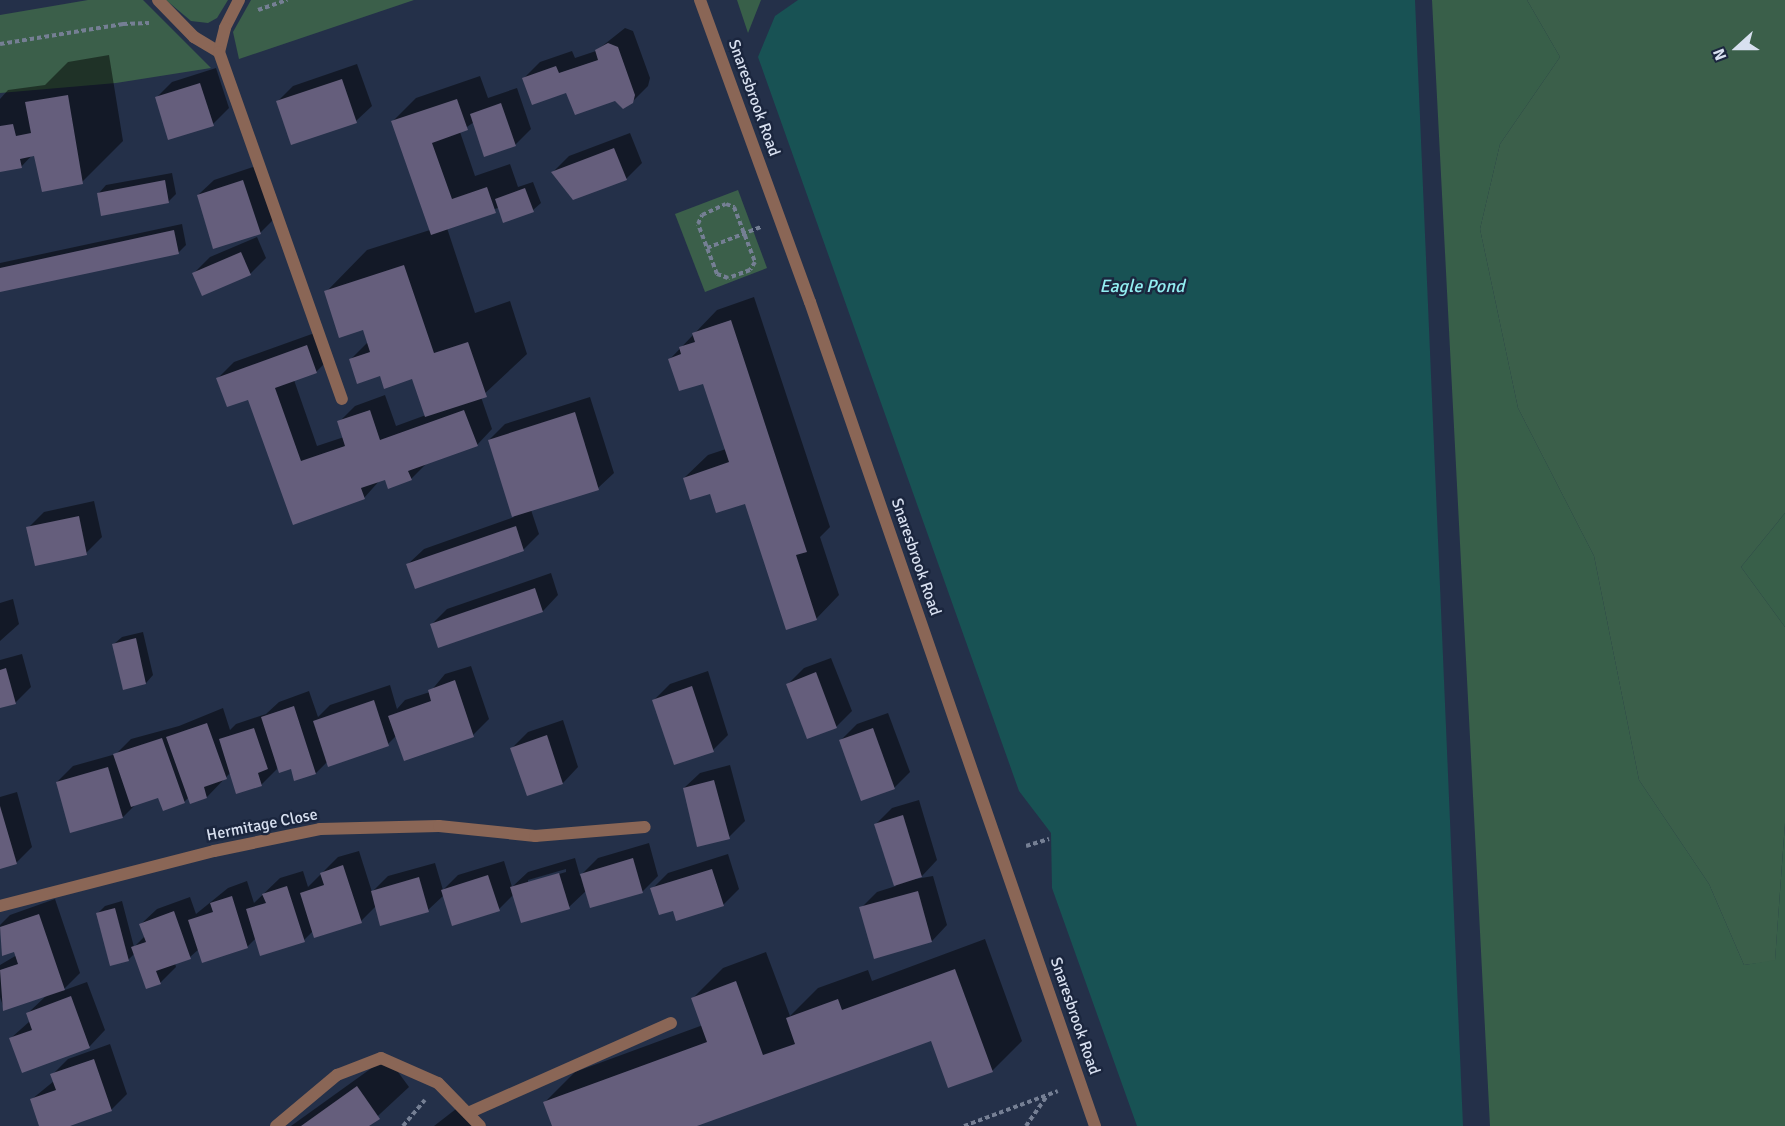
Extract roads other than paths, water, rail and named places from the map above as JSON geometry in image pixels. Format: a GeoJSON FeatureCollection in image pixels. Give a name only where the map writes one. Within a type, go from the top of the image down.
{"type":"FeatureCollection","features":[{"type":"Feature","properties":{"kind":"street"},"geometry":{"type":"LineString","coordinates":[[158,0],[194,38],[219,52]]}},
{"type":"Feature","properties":{"kind":"street"},"geometry":{"type":"LineString","coordinates":[[239,0],[225,28],[219,52],[342,399]]}},
{"type":"Feature","properties":{"kind":"street","name":"Snaresbrook Road"},"geometry":{"type":"LineString","coordinates":[[700,0],[810,302],[1095,1126]]}},
{"type":"Feature","properties":{"kind":"street","name":"Hermitage Close"},"geometry":{"type":"LineString","coordinates":[[0,906],[214,851],[320,829],[439,826],[535,836],[645,827]]}},
{"type":"Feature","properties":{"kind":"street"},"geometry":{"type":"LineString","coordinates":[[468,1113],[671,1023]]}},
{"type":"Feature","properties":{"kind":"street"},"geometry":{"type":"LineString","coordinates":[[276,1126],[337,1075],[381,1058],[438,1083],[480,1126]]}},
{"type":"Feature","properties":{"kind":"water","name":"Eagle Pond"},"geometry":{"type":"Polygon","coordinates":[[[798,0],[1415,0],[1463,1126],[1137,1126],[1052,888],[1051,833],[1019,791],[758,57],[775,16],[798,0]]]}}]}
